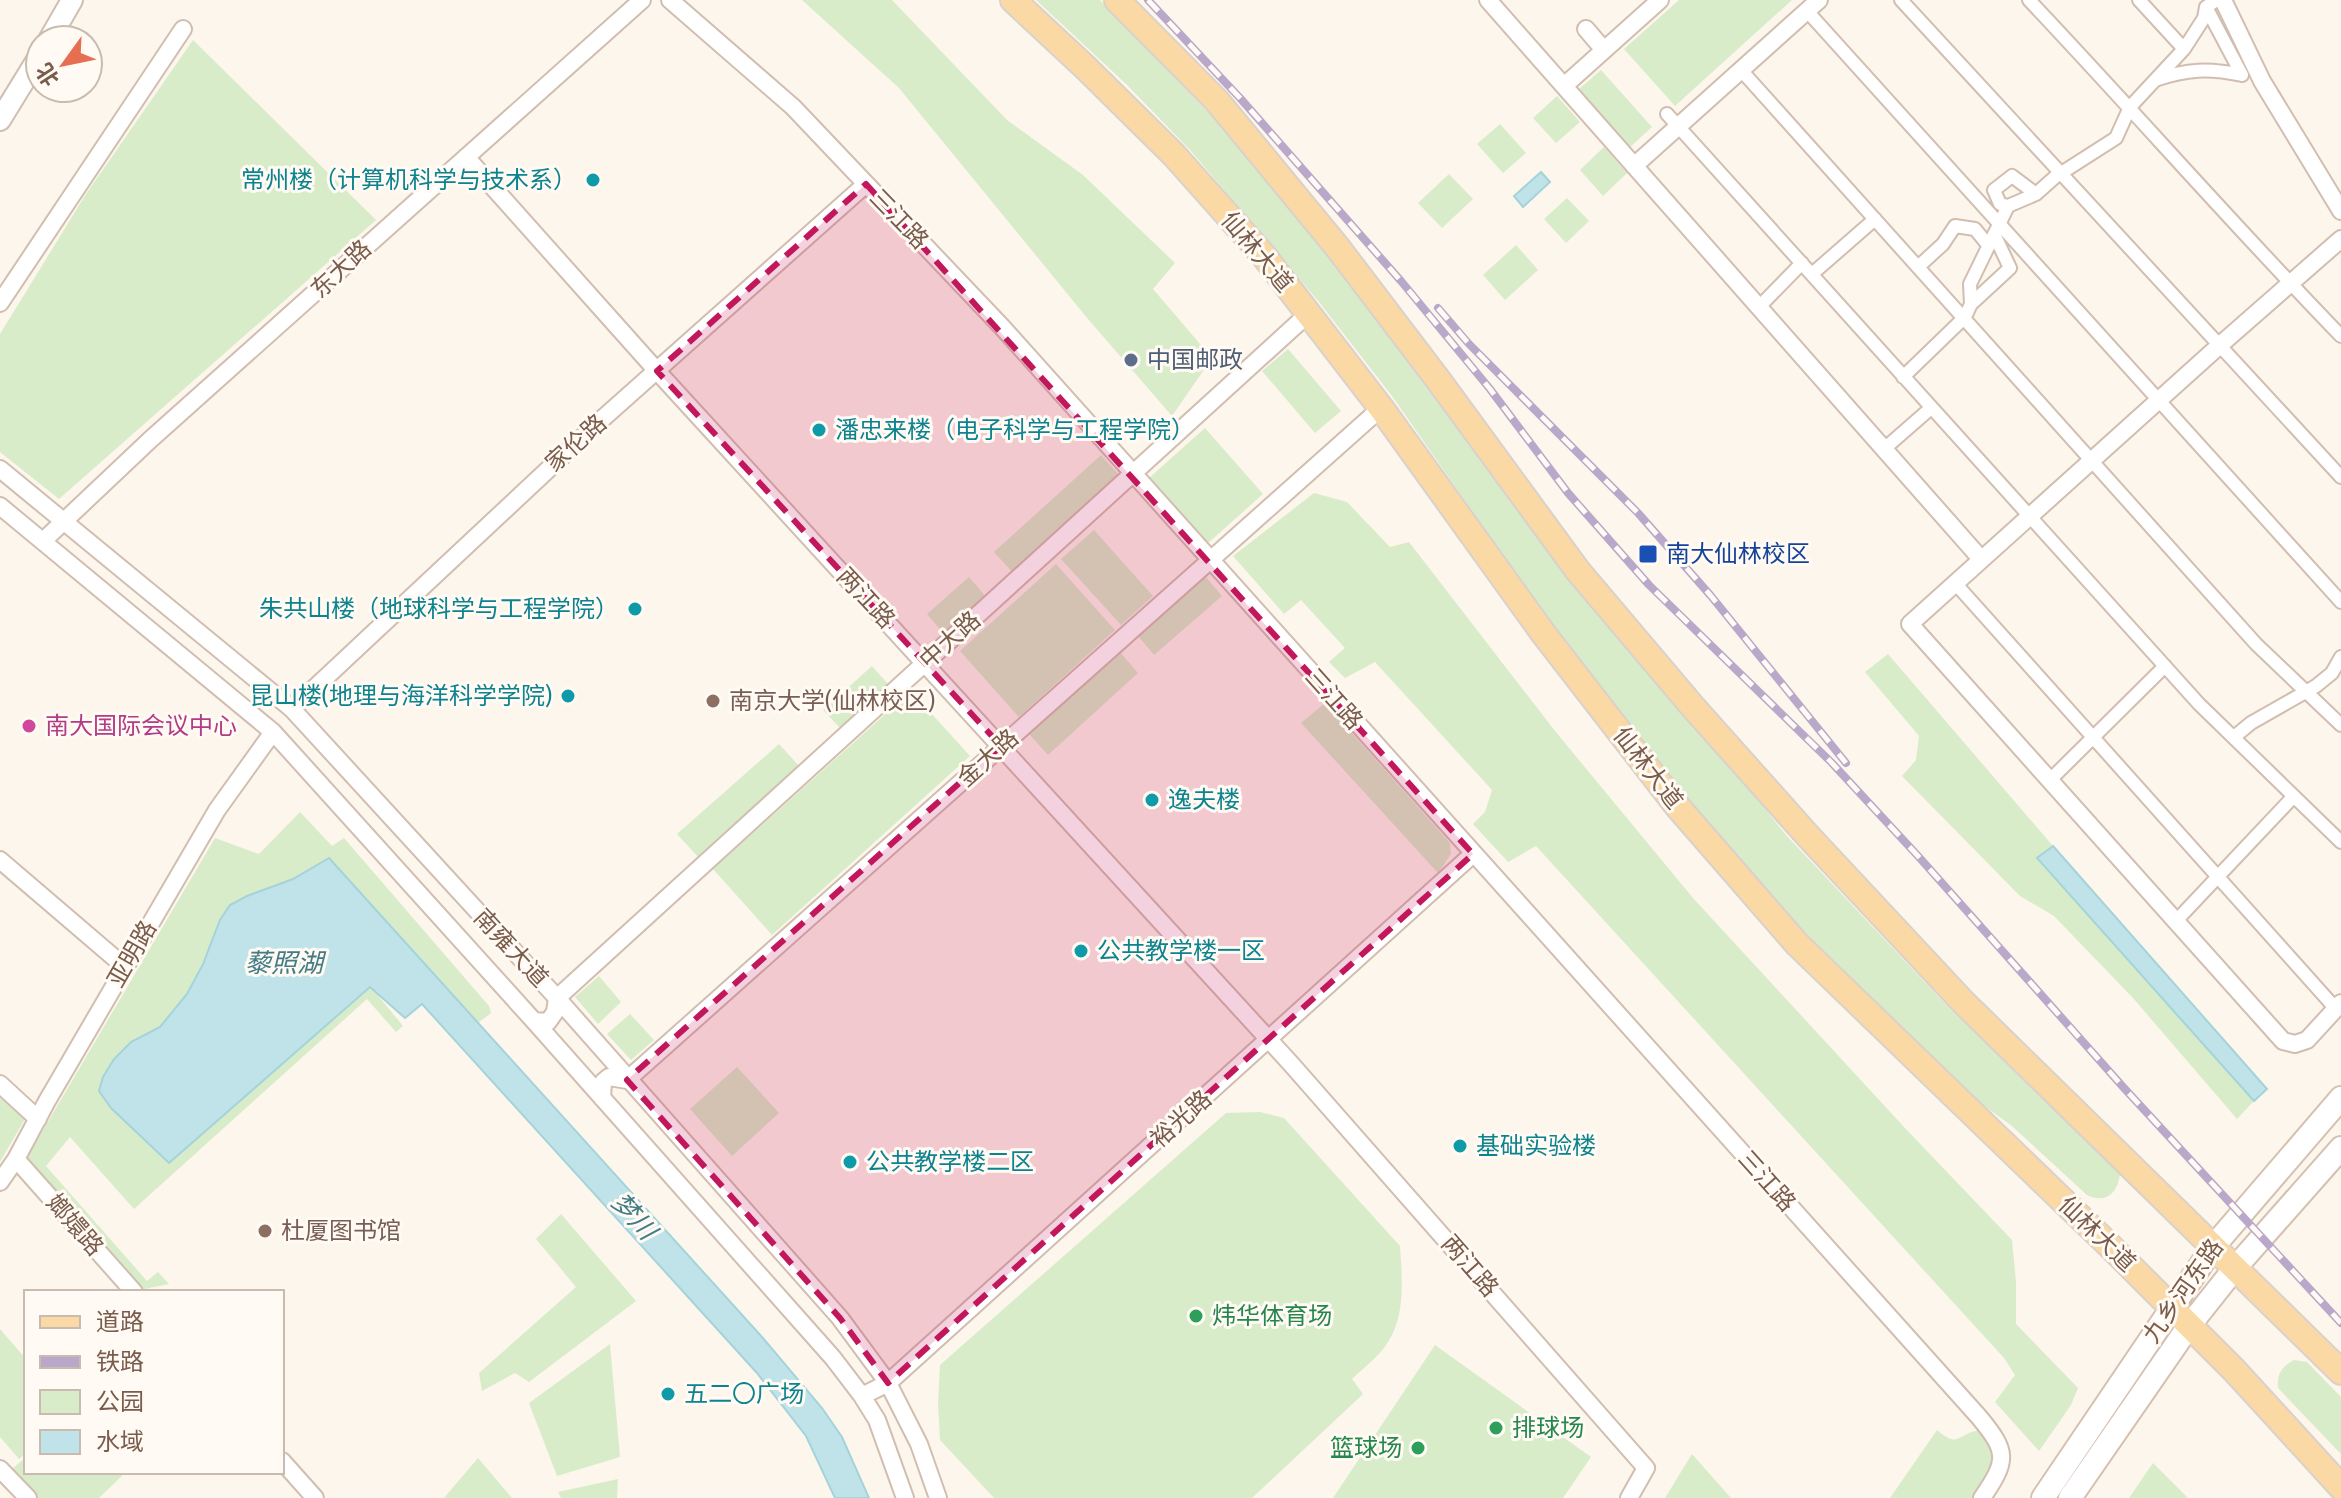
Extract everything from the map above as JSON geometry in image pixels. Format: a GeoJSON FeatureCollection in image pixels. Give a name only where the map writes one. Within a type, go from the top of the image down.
{"type":"FeatureCollection","features":[{"type":"Feature","properties":{"kind":"main road","name":"仙林大道"},"geometry":{"type":"LineString","coordinates":[[1013,0],[1174,155],[1264,256],[1381,408],[1543,633],[1629,745],[1677,806],[1797,944],[2171,1306],[2341,1487]]}},
{"type":"Feature","properties":{"kind":"main road"},"geometry":{"type":"LineString","coordinates":[[1117,0],[1217,101],[1338,248],[1578,571],[1808,836],[1963,1002],[2341,1372]]}},
{"type":"Feature","properties":{"kind":"main road","name":"九乡河东路"},"geometry":{"type":"LineString","coordinates":[[2043,1498],[2213,1247],[2341,1098]]}},
{"type":"Feature","properties":{"kind":"main road","name":"九乡河东路"},"geometry":{"type":"LineString","coordinates":[[2070,1498],[2189,1326],[2235,1268],[2341,1148]]}},
{"type":"Feature","properties":{"kind":"street"},"geometry":{"type":"LineString","coordinates":[[58,24],[72,0]]}},
{"type":"Feature","properties":{"kind":"street","name":"东大路"},"geometry":{"type":"LineString","coordinates":[[43,541],[151,439],[642,0]]}},
{"type":"Feature","properties":{"kind":"street","name":"三江路"},"geometry":{"type":"LineString","coordinates":[[670,0],[793,107],[1003,328],[1979,1417],[1997,1439],[2002,1459],[1998,1474],[1982,1498]]}},
{"type":"Feature","properties":{"kind":"street"},"geometry":{"type":"LineString","coordinates":[[1488,0],[1981,559]]}},
{"type":"Feature","properties":{"kind":"street"},"geometry":{"type":"LineString","coordinates":[[1564,86],[1660,0]]}},
{"type":"Feature","properties":{"kind":"street"},"geometry":{"type":"LineString","coordinates":[[1901,0],[2341,477]]}},
{"type":"Feature","properties":{"kind":"street"},"geometry":{"type":"LineString","coordinates":[[2029,0],[2341,336]]}},
{"type":"Feature","properties":{"kind":"street"},"geometry":{"type":"LineString","coordinates":[[2139,0],[2184,49]]}},
{"type":"Feature","properties":{"kind":"street"},"geometry":{"type":"LineString","coordinates":[[2036,194],[2012,176],[1994,190],[2000,204],[2008,206],[2036,194],[2116,138],[2130,107],[2184,49],[2215,2]]}},
{"type":"Feature","properties":{"kind":"street"},"geometry":{"type":"LineString","coordinates":[[2153,81],[2180,72],[2203,70],[2242,75],[2215,2]]}},
{"type":"Feature","properties":{"kind":"street"},"geometry":{"type":"LineString","coordinates":[[2215,2],[2341,211]]}},
{"type":"Feature","properties":{"kind":"street"},"geometry":{"type":"LineString","coordinates":[[1634,166],[1672,120],[1741,70],[1813,6],[1993,235],[2158,400],[2341,602]]}},
{"type":"Feature","properties":{"kind":"street"},"geometry":{"type":"LineString","coordinates":[[0,303],[183,29]]}},
{"type":"Feature","properties":{"kind":"street"},"geometry":{"type":"LineString","coordinates":[[1586,29],[1604,50]]}},
{"type":"Feature","properties":{"kind":"street"},"geometry":{"type":"LineString","coordinates":[[1741,70],[2256,644],[2341,725]]}},
{"type":"Feature","properties":{"kind":"street"},"geometry":{"type":"LineString","coordinates":[[0,120],[24,83]]}},
{"type":"Feature","properties":{"kind":"street"},"geometry":{"type":"LineString","coordinates":[[1672,120],[2165,666],[2341,842]]}},
{"type":"Feature","properties":{"kind":"street","name":"两江路"},"geometry":{"type":"LineString","coordinates":[[466,157],[657,371],[1292,1065],[1646,1468],[1629,1498]]}},
{"type":"Feature","properties":{"kind":"street","name":"家伦路"},"geometry":{"type":"LineString","coordinates":[[292,709],[508,505],[866,184]]}},
{"type":"Feature","properties":{"kind":"street"},"geometry":{"type":"LineString","coordinates":[[1971,304],[1970,284],[2008,206]]}},
{"type":"Feature","properties":{"kind":"street"},"geometry":{"type":"LineString","coordinates":[[1812,274],[1875,219]]}},
{"type":"Feature","properties":{"kind":"street"},"geometry":{"type":"LineString","coordinates":[[1903,377],[1965,317],[1971,304],[2010,268],[1993,235],[1955,226],[1943,244],[1919,266]]}},
{"type":"Feature","properties":{"kind":"street"},"geometry":{"type":"LineString","coordinates":[[1955,583],[2218,878],[2338,1006],[2307,1040],[2295,1044],[2283,1041],[1910,624],[1981,559],[2158,400],[2341,239]]}},
{"type":"Feature","properties":{"kind":"street"},"geometry":{"type":"LineString","coordinates":[[1759,307],[1802,263]]}},
{"type":"Feature","properties":{"kind":"street","name":"中大路"},"geometry":{"type":"LineString","coordinates":[[534,1021],[548,1022],[555,1012],[557,998],[1308,314]]}},
{"type":"Feature","properties":{"kind":"street","name":"金大路"},"geometry":{"type":"LineString","coordinates":[[602,1098],[603,1082],[609,1077],[627,1080],[1381,408]]}},
{"type":"Feature","properties":{"kind":"street"},"geometry":{"type":"LineString","coordinates":[[1884,449],[1931,408]]}},
{"type":"Feature","properties":{"kind":"street","name":"南雍大道"},"geometry":{"type":"LineString","coordinates":[[0,469],[292,709],[557,998],[840,1318],[888,1383],[919,1444],[938,1498]]}},
{"type":"Feature","properties":{"kind":"street","name":"南雍大道"},"geometry":{"type":"LineString","coordinates":[[0,506],[273,732],[833,1358],[862,1396],[882,1432],[905,1498]]}},
{"type":"Feature","properties":{"kind":"street"},"geometry":{"type":"LineString","coordinates":[[2234,737],[2251,723],[2332,673],[2341,657]]}},
{"type":"Feature","properties":{"kind":"street"},"geometry":{"type":"LineString","coordinates":[[2050,780],[2165,666]]}},
{"type":"Feature","properties":{"kind":"street","name":"亚明路"},"geometry":{"type":"LineString","coordinates":[[0,1182],[217,810],[273,732]]}},
{"type":"Feature","properties":{"kind":"street"},"geometry":{"type":"LineString","coordinates":[[2176,921],[2294,796]]}},
{"type":"Feature","properties":{"kind":"street","name":"裕光路"},"geometry":{"type":"LineString","coordinates":[[862,1396],[888,1383],[1473,854]]}},
{"type":"Feature","properties":{"kind":"street"},"geometry":{"type":"LineString","coordinates":[[0,860],[125,967]]}},
{"type":"Feature","properties":{"kind":"street"},"geometry":{"type":"LineString","coordinates":[[0,1084],[38,1119]]}},
{"type":"Feature","properties":{"kind":"street","name":"嫏嬛路"},"geometry":{"type":"LineString","coordinates":[[16,1159],[132,1290]]}},
{"type":"Feature","properties":{"kind":"street"},"geometry":{"type":"LineString","coordinates":[[284,1463],[315,1498]]}},
{"type":"Feature","properties":{"kind":"street"},"geometry":{"type":"LineString","coordinates":[[0,1469],[28,1498]]}},
{"type":"Feature","properties":{"kind":"highlighted area"},"geometry":{"type":"Polygon","coordinates":[[[866,184],[1473,854],[888,1383],[840,1318],[627,1080],[1001,746],[657,371],[866,184]]]}},
{"type":"Feature","properties":{"kind":"green space"},"geometry":{"type":"Polygon","coordinates":[[[802,0],[892,0],[1007,120],[1083,175],[1175,263],[1153,289],[1212,358],[1172,416],[1088,319],[899,88],[802,0]]]}},
{"type":"Feature","properties":{"kind":"green space"},"geometry":{"type":"Polygon","coordinates":[[[1036,0],[1100,0],[1211,115],[1326,248],[1572,581],[1786,835],[1952,1011],[2117,1166],[2120,1175],[2109,1196],[2093,1198],[2087,1195],[2012,1126],[1958,1087],[1840,971],[1747,868],[1576,656],[1392,396],[1319,302],[1190,150],[1127,85],[1036,0]]]}},
{"type":"Feature","properties":{"kind":"green space"},"geometry":{"type":"Polygon","coordinates":[[[1679,0],[1792,0],[1675,106],[1624,49],[1679,0]]]}},
{"type":"Feature","properties":{"kind":"green space"},"geometry":{"type":"Polygon","coordinates":[[[193,40],[376,220],[59,499],[0,452],[0,334],[86,194],[193,40]]]}},
{"type":"Feature","properties":{"kind":"green space"},"geometry":{"type":"Polygon","coordinates":[[[1601,70],[1652,127],[1629,148],[1621,144],[1581,100],[1578,90],[1601,70]]]}},
{"type":"Feature","properties":{"kind":"green space"},"geometry":{"type":"Polygon","coordinates":[[[1557,96],[1580,122],[1556,143],[1533,118],[1557,96]]]}},
{"type":"Feature","properties":{"kind":"green space"},"geometry":{"type":"Polygon","coordinates":[[[1500,124],[1526,153],[1503,173],[1477,144],[1500,124]]]}},
{"type":"Feature","properties":{"kind":"green space"},"geometry":{"type":"Polygon","coordinates":[[[1604,147],[1627,173],[1603,196],[1580,170],[1604,147]]]}},
{"type":"Feature","properties":{"kind":"green space"},"geometry":{"type":"Polygon","coordinates":[[[1449,174],[1473,199],[1442,228],[1418,203],[1449,174]]]}},
{"type":"Feature","properties":{"kind":"green space"},"geometry":{"type":"Polygon","coordinates":[[[1567,198],[1589,221],[1566,243],[1544,219],[1567,198]]]}},
{"type":"Feature","properties":{"kind":"green space"},"geometry":{"type":"Polygon","coordinates":[[[1516,245],[1538,270],[1505,300],[1483,275],[1516,245]]]}},
{"type":"Feature","properties":{"kind":"green space"},"geometry":{"type":"Polygon","coordinates":[[[1288,349],[1341,411],[1315,433],[1262,371],[1288,349]]]}},
{"type":"Feature","properties":{"kind":"green space"},"geometry":{"type":"Polygon","coordinates":[[[1205,428],[1263,494],[1207,544],[1149,478],[1205,428]]]}},
{"type":"Feature","properties":{"kind":"green space"},"geometry":{"type":"Polygon","coordinates":[[[1101,455],[1120,476],[1013,573],[994,552],[1101,455]]]}},
{"type":"Feature","properties":{"kind":"green space"},"geometry":{"type":"Polygon","coordinates":[[[1314,493],[1347,502],[1390,547],[1409,542],[1555,731],[1693,898],[2012,1240],[2016,1324],[2078,1388],[2071,1405],[2039,1451],[1995,1402],[2015,1375],[2004,1358],[1536,846],[1508,862],[1473,824],[1485,812],[1492,790],[1375,662],[1345,678],[1329,662],[1345,648],[1301,600],[1284,614],[1233,556],[1314,493]]]}},
{"type":"Feature","properties":{"kind":"green space"},"geometry":{"type":"Polygon","coordinates":[[[1094,530],[1153,596],[1121,625],[1061,559],[1094,530]]]}},
{"type":"Feature","properties":{"kind":"green space"},"geometry":{"type":"Polygon","coordinates":[[[1056,564],[1115,630],[1019,717],[960,651],[1056,564]]]}},
{"type":"Feature","properties":{"kind":"green space"},"geometry":{"type":"Polygon","coordinates":[[[1205,576],[1222,596],[1154,655],[1138,636],[1205,576]]]}},
{"type":"Feature","properties":{"kind":"green space"},"geometry":{"type":"Polygon","coordinates":[[[969,577],[987,598],[945,635],[927,614],[969,577]]]}},
{"type":"Feature","properties":{"kind":"green space"},"geometry":{"type":"Polygon","coordinates":[[[1120,652],[1138,673],[1048,755],[1029,734],[1120,652]]]}},
{"type":"Feature","properties":{"kind":"green space"},"geometry":{"type":"Polygon","coordinates":[[[1888,654],[2053,846],[2038,859],[2254,1101],[2237,1119],[2133,998],[2054,916],[2020,896],[1902,776],[1916,760],[1919,736],[1865,672],[1888,654]]]}},
{"type":"Feature","properties":{"kind":"green space"},"geometry":{"type":"Polygon","coordinates":[[[872,666],[889,685],[841,729],[823,710],[872,666]]]}},
{"type":"Feature","properties":{"kind":"green space"},"geometry":{"type":"Polygon","coordinates":[[[911,691],[970,756],[772,935],[713,869],[911,691]]]}},
{"type":"Feature","properties":{"kind":"green space"},"geometry":{"type":"Polygon","coordinates":[[[1325,703],[1450,843],[1451,854],[1438,873],[1301,723],[1325,703]]]}},
{"type":"Feature","properties":{"kind":"green space"},"geometry":{"type":"Polygon","coordinates":[[[779,744],[800,767],[698,857],[677,834],[779,744]]]}},
{"type":"Feature","properties":{"kind":"green space"},"geometry":{"type":"Polygon","coordinates":[[[300,812],[332,846],[344,838],[489,1006],[491,1013],[478,1023],[329,858],[293,879],[230,905],[187,994],[160,1027],[131,1042],[99,1091],[111,1108],[169,1163],[371,987],[403,1026],[396,1032],[367,999],[134,1209],[70,1137],[46,1166],[147,1281],[158,1272],[169,1284],[140,1290],[26,1159],[215,838],[259,854],[300,812]]]}},
{"type":"Feature","properties":{"kind":"green space"},"geometry":{"type":"Polygon","coordinates":[[[599,976],[621,1002],[598,1024],[575,997],[599,976]]]}},
{"type":"Feature","properties":{"kind":"green space"},"geometry":{"type":"Polygon","coordinates":[[[630,1014],[654,1040],[631,1060],[607,1034],[630,1014]]]}},
{"type":"Feature","properties":{"kind":"green space"},"geometry":{"type":"Polygon","coordinates":[[[737,1067],[779,1113],[732,1156],[690,1109],[737,1067]]]}},
{"type":"Feature","properties":{"kind":"green space"},"geometry":{"type":"Polygon","coordinates":[[[0,1097],[25,1119],[0,1162],[0,1097]]]}},
{"type":"Feature","properties":{"kind":"green space","name":"炜华体育场"},"geometry":{"type":"Polygon","coordinates":[[[1260,1112],[1284,1118],[1400,1246],[1402,1295],[1398,1320],[1385,1347],[1352,1379],[1363,1394],[1252,1498],[994,1498],[940,1440],[940,1365],[1226,1113],[1260,1112]]]}},
{"type":"Feature","properties":{"kind":"green space"},"geometry":{"type":"Polygon","coordinates":[[[561,1214],[636,1301],[529,1382],[515,1373],[482,1391],[479,1373],[576,1287],[536,1239],[561,1214]]]}},
{"type":"Feature","properties":{"kind":"green space"},"geometry":{"type":"Polygon","coordinates":[[[0,1329],[24,1357],[24,1455],[19,1459],[0,1437],[0,1329]]]}},
{"type":"Feature","properties":{"kind":"green space"},"geometry":{"type":"Polygon","coordinates":[[[610,1344],[620,1457],[557,1476],[529,1403],[610,1344]]]}},
{"type":"Feature","properties":{"kind":"green space"},"geometry":{"type":"Polygon","coordinates":[[[1435,1345],[1591,1457],[1563,1498],[1333,1498],[1435,1345]]]}},
{"type":"Feature","properties":{"kind":"green space"},"geometry":{"type":"Polygon","coordinates":[[[2294,1360],[2307,1362],[2341,1397],[2341,1454],[2278,1388],[2281,1371],[2294,1360]]]}},
{"type":"Feature","properties":{"kind":"green space"},"geometry":{"type":"Polygon","coordinates":[[[1937,1430],[1950,1439],[1979,1430],[1984,1435],[1990,1446],[1992,1461],[1981,1486],[1972,1498],[1890,1498],[1937,1430]]]}},
{"type":"Feature","properties":{"kind":"green space"},"geometry":{"type":"Polygon","coordinates":[[[1692,1454],[1731,1498],[1665,1498],[1692,1454]]]}},
{"type":"Feature","properties":{"kind":"green space"},"geometry":{"type":"Polygon","coordinates":[[[478,1458],[512,1498],[444,1498],[478,1458]]]}},
{"type":"Feature","properties":{"kind":"green space"},"geometry":{"type":"Polygon","coordinates":[[[24,1459],[24,1474],[124,1474],[99,1498],[36,1498],[12,1469],[24,1459]]]}},
{"type":"Feature","properties":{"kind":"green space"},"geometry":{"type":"Polygon","coordinates":[[[2153,1463],[2188,1498],[2129,1498],[2153,1463]]]}},
{"type":"Feature","properties":{"kind":"green space"},"geometry":{"type":"Polygon","coordinates":[[[618,1479],[617,1498],[561,1498],[558,1492],[618,1479]]]}},
{"type":"Feature","properties":{"kind":"water"},"geometry":{"type":"Polygon","coordinates":[[[1541,172],[1550,182],[1523,207],[1514,196],[1541,172]]]}},
{"type":"Feature","properties":{"kind":"water"},"geometry":{"type":"Polygon","coordinates":[[[2053,846],[2267,1089],[2254,1101],[2037,858],[2053,846]]]}},
{"type":"Feature","properties":{"kind":"water","name":"藜照湖"},"geometry":{"type":"Polygon","coordinates":[[[329,858],[762,1337],[822,1408],[842,1437],[869,1498],[835,1498],[806,1436],[757,1373],[422,1004],[405,1018],[370,987],[169,1163],[111,1108],[99,1091],[103,1077],[114,1059],[131,1042],[160,1027],[187,994],[220,920],[230,905],[293,879],[329,858]]]}},
{"type":"Feature","properties":{"kind":"railway"},"geometry":{"type":"LineString","coordinates":[[1148,0],[1240,98],[1401,281],[1490,389],[1568,493],[1649,585],[1831,762],[2124,1088],[2341,1323]]}},
{"type":"Feature","properties":{"kind":"railway"},"geometry":{"type":"LineString","coordinates":[[1438,308],[1469,344],[1638,513],[1711,596],[1846,763]]}},
{"type":"Feature","properties":{"kind":"place","name":"常州楼（计算机科学与技术系）"},"geometry":{"type":"Point","coordinates":[593,180]}},
{"type":"Feature","properties":{"kind":"place","name":"中国邮政"},"geometry":{"type":"Point","coordinates":[1131,360]}},
{"type":"Feature","properties":{"kind":"place","name":"潘忠来楼（电子科学与工程学院）"},"geometry":{"type":"Point","coordinates":[819,430]}},
{"type":"Feature","properties":{"kind":"place","name":"南大仙林校区"},"geometry":{"type":"Point","coordinates":[1648,554]}},
{"type":"Feature","properties":{"kind":"place","name":"朱共山楼（地球科学与工程学院）"},"geometry":{"type":"Point","coordinates":[635,609]}},
{"type":"Feature","properties":{"kind":"place","name":"昆山楼(地理与海洋科学学院)"},"geometry":{"type":"Point","coordinates":[568,696]}},
{"type":"Feature","properties":{"kind":"place","name":"南京大学(仙林校区)"},"geometry":{"type":"Point","coordinates":[713,701]}},
{"type":"Feature","properties":{"kind":"place","name":"南大国际会议中心"},"geometry":{"type":"Point","coordinates":[29,726]}},
{"type":"Feature","properties":{"kind":"place","name":"逸夫楼"},"geometry":{"type":"Point","coordinates":[1152,800]}},
{"type":"Feature","properties":{"kind":"place","name":"公共教学楼一区"},"geometry":{"type":"Point","coordinates":[1081,951]}},
{"type":"Feature","properties":{"kind":"place","name":"基础实验楼"},"geometry":{"type":"Point","coordinates":[1460,1146]}},
{"type":"Feature","properties":{"kind":"place","name":"公共教学楼二区"},"geometry":{"type":"Point","coordinates":[850,1162]}},
{"type":"Feature","properties":{"kind":"place","name":"杜厦图书馆"},"geometry":{"type":"Point","coordinates":[265,1231]}},
{"type":"Feature","properties":{"kind":"place","name":"炜华体育场"},"geometry":{"type":"Point","coordinates":[1196,1316]}},
{"type":"Feature","properties":{"kind":"place","name":"五二〇广场"},"geometry":{"type":"Point","coordinates":[668,1394]}},
{"type":"Feature","properties":{"kind":"place","name":"排球场"},"geometry":{"type":"Point","coordinates":[1496,1428]}},
{"type":"Feature","properties":{"kind":"place","name":"篮球场"},"geometry":{"type":"Point","coordinates":[1418,1448]}},
{"type":"Feature","properties":{"kind":"water label","name":"梦川"},"geometry":{"type":"Point","coordinates":[634,1216]}}]}
